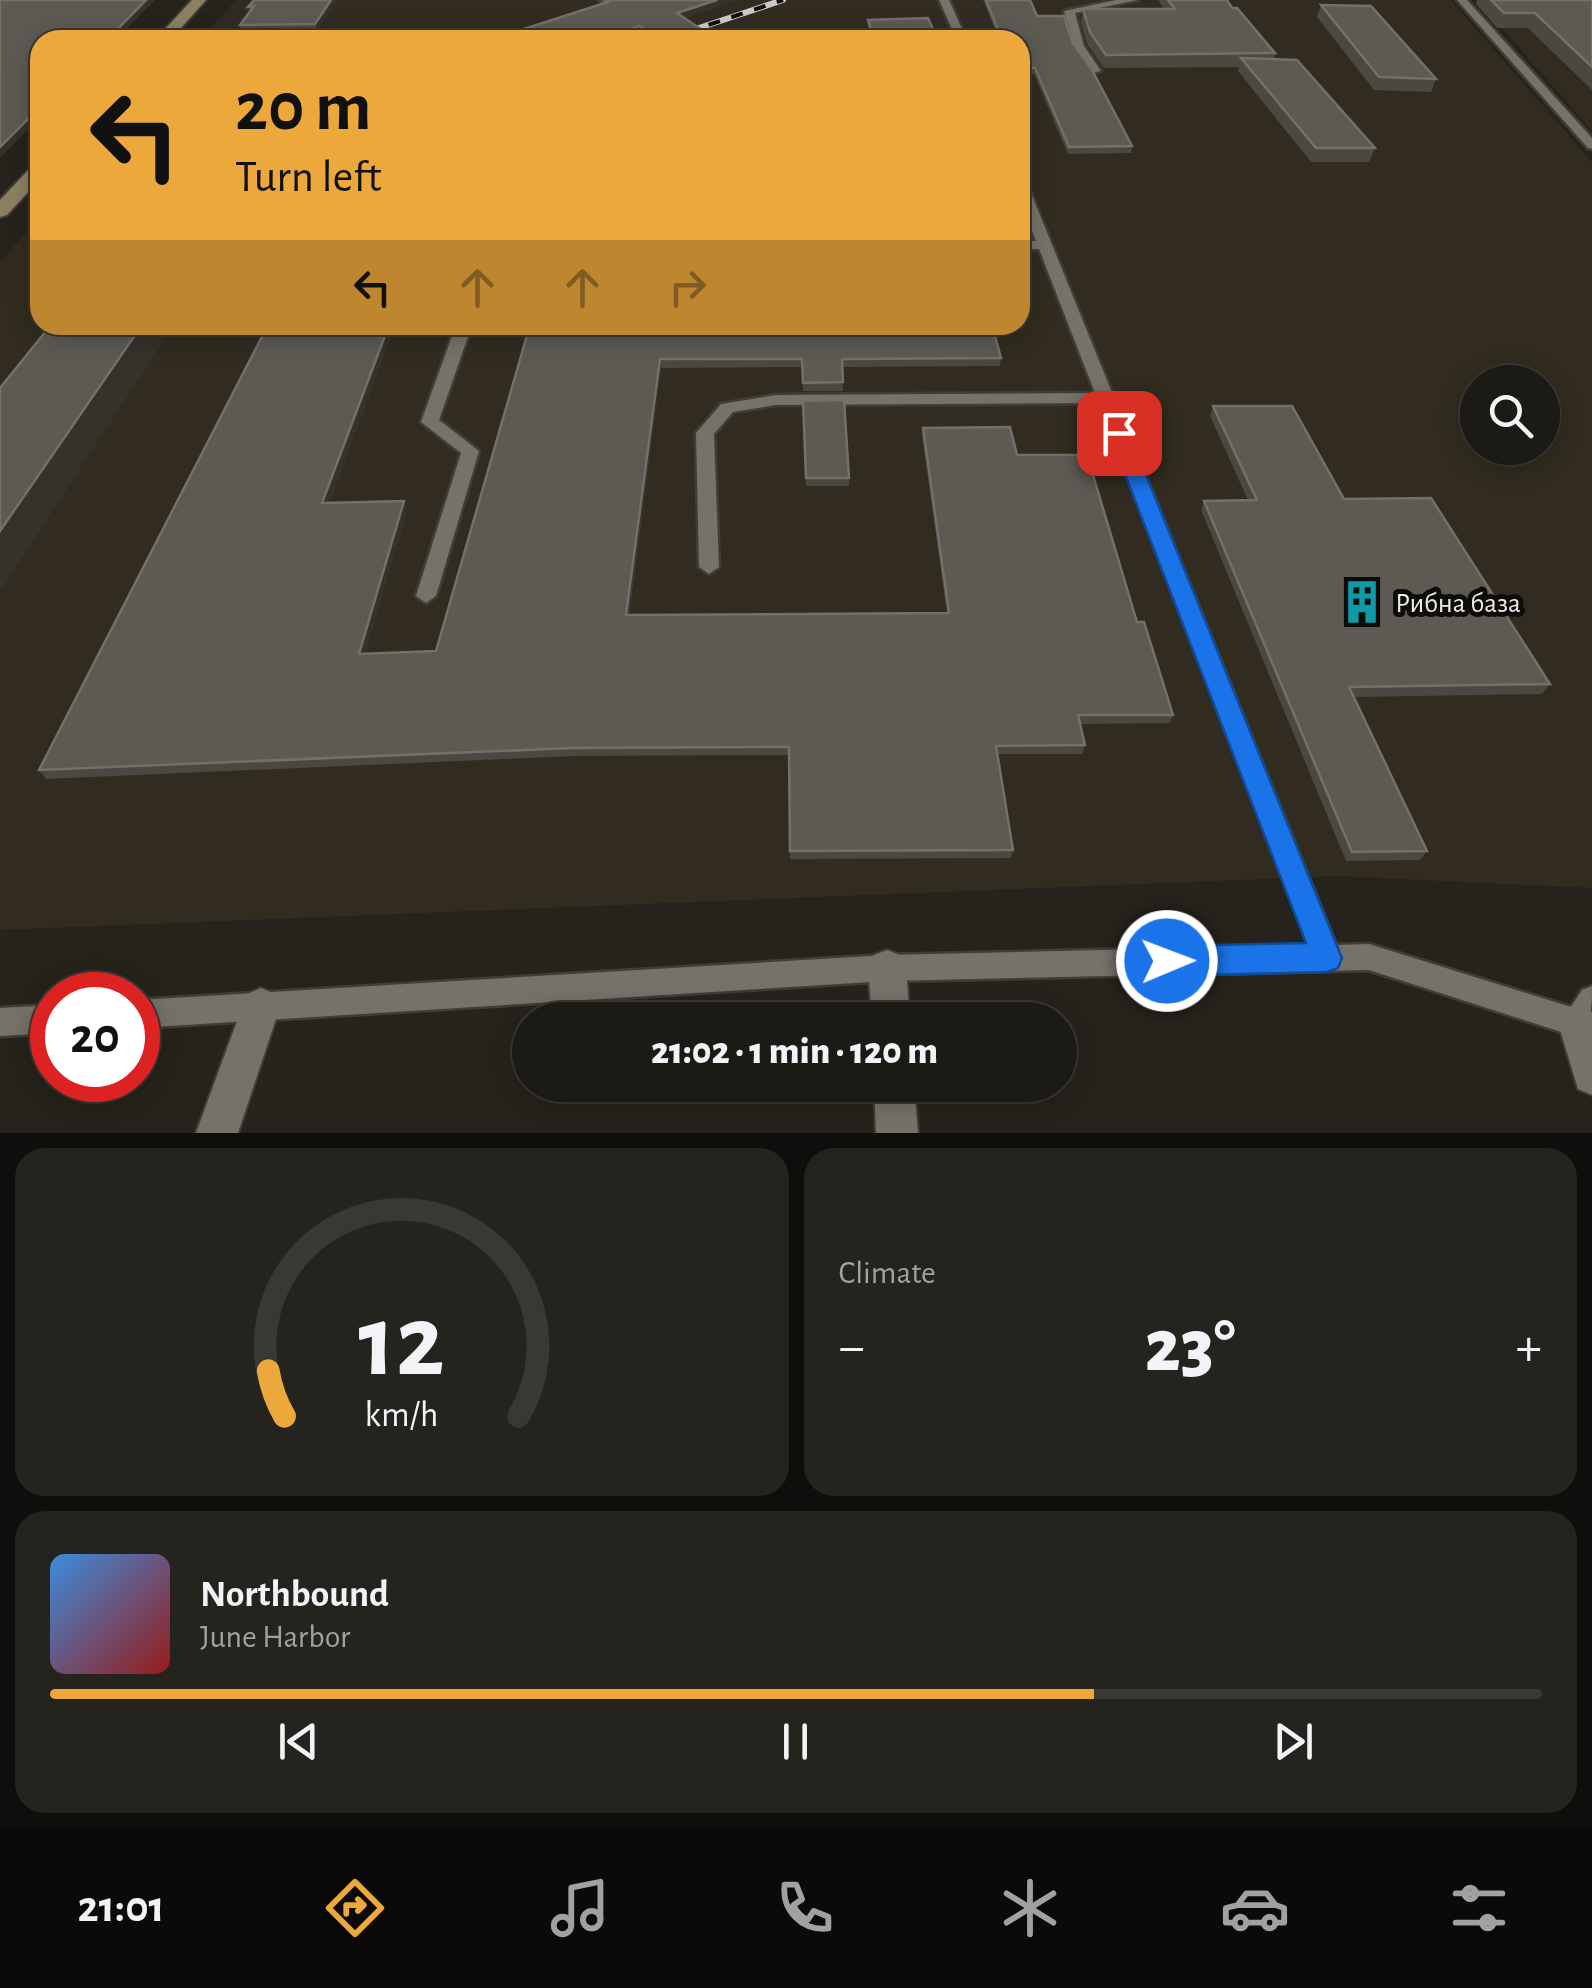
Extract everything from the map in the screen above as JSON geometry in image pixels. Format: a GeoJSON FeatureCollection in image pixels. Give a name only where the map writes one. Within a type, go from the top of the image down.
{"type":"FeatureCollection","features":[{"type":"Feature","properties":{"kind":"main road"},"geometry":{"type":"LineString","coordinates":[[172,30],[200,0]]}},
{"type":"Feature","properties":{"kind":"main road"},"geometry":{"type":"LineString","coordinates":[[0,211],[30,179]]}},
{"type":"Feature","properties":{"kind":"street"},"geometry":{"type":"LineString","coordinates":[[888,968],[889,1002]]}},
{"type":"Feature","properties":{"kind":"street"},"geometry":{"type":"LineString","coordinates":[[217,1133],[261,1007]]}},
{"type":"Feature","properties":{"kind":"street"},"geometry":{"type":"LineString","coordinates":[[1585,1012],[1592,1075]]}},
{"type":"Feature","properties":{"kind":"street"},"geometry":{"type":"LineString","coordinates":[[895,1102],[897,1133]]}},
{"type":"Feature","properties":{"kind":"lane"},"geometry":{"type":"LineString","coordinates":[[944,0],[958,30]]}},
{"type":"Feature","properties":{"kind":"lane"},"geometry":{"type":"LineString","coordinates":[[1096,71],[1080,46],[1069,11],[1133,0]]}},
{"type":"Feature","properties":{"kind":"lane"},"geometry":{"type":"LineString","coordinates":[[1462,0],[1592,145]]}},
{"type":"Feature","properties":{"kind":"lane"},"geometry":{"type":"LineString","coordinates":[[1030,209],[1327,958]]}},
{"type":"Feature","properties":{"kind":"lane"},"geometry":{"type":"LineString","coordinates":[[1030,245],[1044,245]]}},
{"type":"Feature","properties":{"kind":"lane"},"geometry":{"type":"LineString","coordinates":[[426,596],[470,451],[430,422],[460,335]]}},
{"type":"Feature","properties":{"kind":"lane"},"geometry":{"type":"LineString","coordinates":[[709,567],[705,433],[726,408],[776,400],[1105,398]]}},
{"type":"Feature","properties":{"kind":"lane"},"geometry":{"type":"LineString","coordinates":[[160,1013],[888,968],[1369,956],[1585,1012]]}},
{"type":"Feature","properties":{"kind":"lane"},"geometry":{"type":"LineString","coordinates":[[0,1022],[30,1020]]}},
{"type":"Feature","properties":{"kind":"shaded area"},"geometry":{"type":"Polygon","coordinates":[[[236,0],[1451,0],[1592,162],[1592,888],[1338,876],[0,930],[0,262],[30,228],[30,335],[1030,335],[1030,30],[209,30],[236,0]]]}},
{"type":"Feature","properties":{"kind":"shaded area"},"geometry":{"type":"Polygon","coordinates":[[[1477,0],[1592,0],[1592,131],[1477,0]]]}},
{"type":"Feature","properties":{"kind":"building"},"geometry":{"type":"Polygon","coordinates":[[[0,0],[146,0],[117,30],[30,30],[30,117],[0,147],[0,0]]]}},
{"type":"Feature","properties":{"kind":"building"},"geometry":{"type":"Polygon","coordinates":[[[254,0],[331,0],[315,24],[240,25],[254,0]]]}},
{"type":"Feature","properties":{"kind":"building"},"geometry":{"type":"Polygon","coordinates":[[[604,0],[717,0],[677,13],[702,30],[646,30],[640,26],[628,30],[521,30],[608,2],[604,0]]]}},
{"type":"Feature","properties":{"kind":"building"},"geometry":{"type":"Polygon","coordinates":[[[986,0],[1030,0],[1037,16],[1064,16],[1072,42],[1092,70],[1132,146],[1069,147],[1035,68],[1030,68],[1030,30],[998,30],[986,0]]]}},
{"type":"Feature","properties":{"kind":"building"},"geometry":{"type":"Polygon","coordinates":[[[1168,0],[1227,0],[1275,53],[1106,55],[1090,32],[1083,9],[1175,9],[1168,0]]]}},
{"type":"Feature","properties":{"kind":"building"},"geometry":{"type":"Polygon","coordinates":[[[1491,0],[1592,0],[1592,67],[1535,13],[1504,13],[1491,0]]]}},
{"type":"Feature","properties":{"kind":"building"},"geometry":{"type":"Polygon","coordinates":[[[1321,5],[1371,6],[1436,79],[1379,77],[1321,5]]]}},
{"type":"Feature","properties":{"kind":"building"},"geometry":{"type":"Polygon","coordinates":[[[928,18],[933,30],[871,30],[868,20],[928,18]]]}},
{"type":"Feature","properties":{"kind":"building"},"geometry":{"type":"Polygon","coordinates":[[[1241,58],[1297,60],[1375,148],[1316,148],[1241,58]]]}},
{"type":"Feature","properties":{"kind":"building"},"geometry":{"type":"Polygon","coordinates":[[[43,335],[135,335],[0,531],[0,388],[43,335]]]}},
{"type":"Feature","properties":{"kind":"building"},"geometry":{"type":"Polygon","coordinates":[[[263,335],[385,335],[322,503],[404,501],[359,654],[436,651],[527,335],[995,335],[1001,358],[842,359],[843,382],[803,383],[802,359],[660,359],[626,615],[949,613],[923,428],[1010,427],[1017,455],[1087,455],[1137,622],[1144,622],[1173,715],[1078,715],[1085,745],[996,746],[1013,850],[790,851],[789,747],[572,748],[39,770],[263,335]]]}},
{"type":"Feature","properties":{"kind":"building"},"geometry":{"type":"Polygon","coordinates":[[[844,400],[849,478],[806,478],[803,401],[844,400]]]}},
{"type":"Feature","properties":{"kind":"building","name":"Рибна база"},"geometry":{"type":"Polygon","coordinates":[[[1213,406],[1292,406],[1344,499],[1431,498],[1550,684],[1349,687],[1427,851],[1352,852],[1204,501],[1257,500],[1213,406]]]}},
{"type":"Feature","properties":{"kind":"railway"},"geometry":{"type":"LineString","coordinates":[[693,30],[783,0]]}},
{"type":"Feature","properties":{"kind":"place","name":"Рибна база"},"geometry":{"type":"Point","coordinates":[1362,602]}},
{"type":"Feature","properties":{"kind":"route"},"geometry":{"type":"LineString","coordinates":[[1119,433],[1327,958],[1167,961]]}}]}
